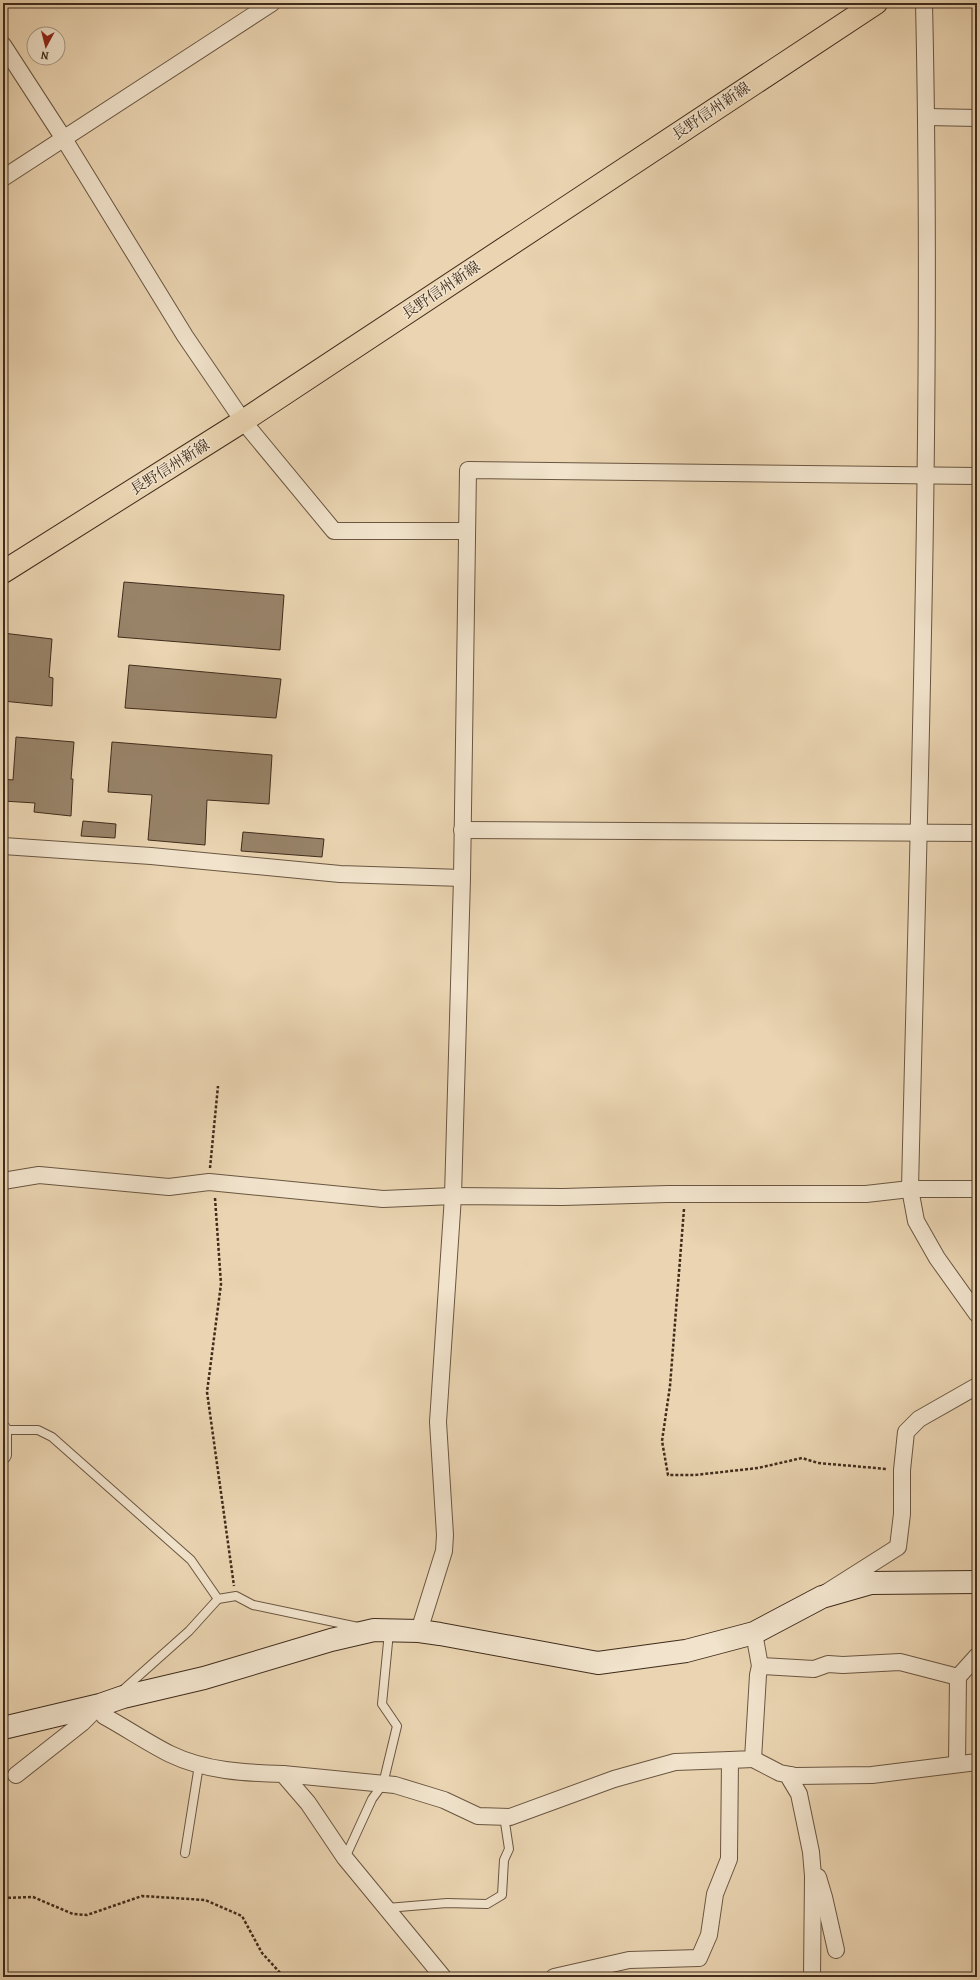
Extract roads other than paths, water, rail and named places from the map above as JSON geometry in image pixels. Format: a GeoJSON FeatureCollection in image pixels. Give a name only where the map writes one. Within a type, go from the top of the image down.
{"type":"FeatureCollection","features":[{"type":"Feature","properties":{"kind":"main road","name":"長野信州新線"},"geometry":{"type":"LineString","coordinates":[[3,572],[243,421],[869,5]]}},
{"type":"Feature","properties":{"kind":"street"},"geometry":{"type":"LineString","coordinates":[[3,178],[272,3]]}},
{"type":"Feature","properties":{"kind":"street"},"geometry":{"type":"LineString","coordinates":[[924,3],[927,117],[926,476],[910,1189],[916,1221],[937,1258],[977,1314]]}},
{"type":"Feature","properties":{"kind":"street"},"geometry":{"type":"LineString","coordinates":[[3,45],[64,139],[185,336],[243,421],[334,531],[467,531]]}},
{"type":"Feature","properties":{"kind":"street"},"geometry":{"type":"LineString","coordinates":[[927,117],[977,118]]}},
{"type":"Feature","properties":{"kind":"street"},"geometry":{"type":"LineString","coordinates":[[419,1632],[444,1551],[445,1535],[438,1422],[447,1310],[453,1196],[462,878],[468,470],[977,476]]}},
{"type":"Feature","properties":{"kind":"street"},"geometry":{"type":"LineString","coordinates":[[462,830],[977,833]]}},
{"type":"Feature","properties":{"kind":"street"},"geometry":{"type":"LineString","coordinates":[[3,846],[151,856],[340,874],[462,878]]}},
{"type":"Feature","properties":{"kind":"street"},"geometry":{"type":"LineString","coordinates":[[3,1181],[39,1175],[168,1187],[209,1182],[383,1199],[453,1196],[563,1197],[686,1194],[866,1194],[910,1189],[977,1190]]}},
{"type":"Feature","properties":{"kind":"street"},"geometry":{"type":"LineString","coordinates":[[822,1597],[830,1588],[898,1547],[902,1514],[902,1470],[906,1432],[918,1419],[977,1386]]}},
{"type":"Feature","properties":{"kind":"street"},"geometry":{"type":"LineString","coordinates":[[3,1430],[3,1455]]}},
{"type":"Feature","properties":{"kind":"street"},"geometry":{"type":"LineString","coordinates":[[3,1728],[204,1678],[331,1640],[382,1631],[419,1632],[598,1664],[686,1651],[754,1633],[822,1597],[871,1583],[977,1582]]}},
{"type":"Feature","properties":{"kind":"street"},"geometry":{"type":"LineString","coordinates":[[752,1759],[758,1675],[760,1666],[754,1633]]}},
{"type":"Feature","properties":{"kind":"street"},"geometry":{"type":"LineString","coordinates":[[957,1764],[958,1677],[977,1656]]}},
{"type":"Feature","properties":{"kind":"street"},"geometry":{"type":"LineString","coordinates":[[760,1666],[814,1669],[828,1664],[842,1665],[900,1662],[958,1677]]}},
{"type":"Feature","properties":{"kind":"street"},"geometry":{"type":"LineString","coordinates":[[100,1705],[104,1716],[170,1754],[199,1765],[241,1773],[283,1774],[395,1785],[444,1800],[478,1816],[510,1816],[586,1789],[675,1762],[752,1759],[780,1773],[790,1775],[872,1775],[977,1762]]}},
{"type":"Feature","properties":{"kind":"street"},"geometry":{"type":"LineString","coordinates":[[16,1775],[82,1723],[100,1705]]}},
{"type":"Feature","properties":{"kind":"street"},"geometry":{"type":"LineString","coordinates":[[554,1977],[629,1960],[699,1958],[709,1934],[715,1894],[729,1858],[730,1760]]}},
{"type":"Feature","properties":{"kind":"street"},"geometry":{"type":"LineString","coordinates":[[283,1774],[308,1803],[345,1858],[443,1977]]}},
{"type":"Feature","properties":{"kind":"street"},"geometry":{"type":"LineString","coordinates":[[790,1775],[790,1779],[799,1794],[812,1860],[824,1897],[836,1950]]}},
{"type":"Feature","properties":{"kind":"street"},"geometry":{"type":"LineString","coordinates":[[812,1860],[812,1977]]}},
{"type":"Feature","properties":{"kind":"lane"},"geometry":{"type":"LineString","coordinates":[[3,1430],[38,1430],[52,1437],[191,1560],[218,1599]]}},
{"type":"Feature","properties":{"kind":"lane"},"geometry":{"type":"LineString","coordinates":[[123,1697],[124,1689],[189,1631],[218,1599],[236,1596],[253,1604],[382,1631],[382,1704],[397,1726],[383,1784],[372,1799],[345,1858]]}},
{"type":"Feature","properties":{"kind":"lane"},"geometry":{"type":"LineString","coordinates":[[185,1853],[199,1765]]}},
{"type":"Feature","properties":{"kind":"lane"},"geometry":{"type":"LineString","coordinates":[[386,1908],[447,1903],[487,1904],[502,1895],[504,1860],[509,1849],[504,1816]]}}]}
